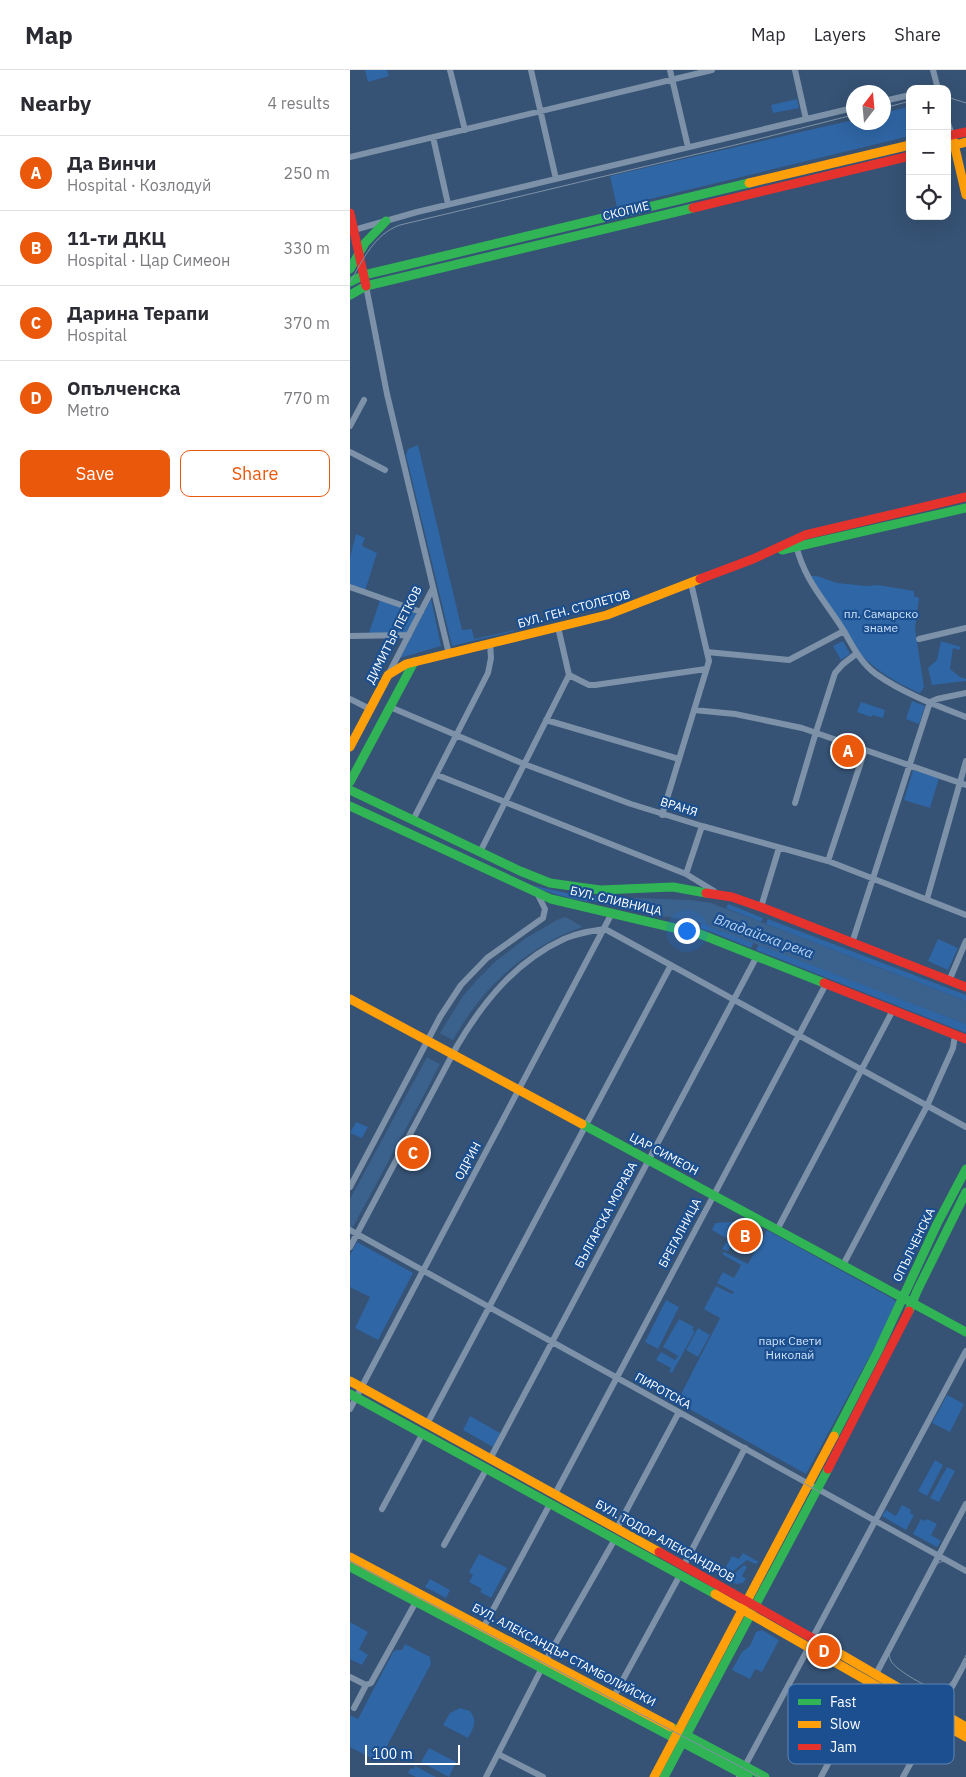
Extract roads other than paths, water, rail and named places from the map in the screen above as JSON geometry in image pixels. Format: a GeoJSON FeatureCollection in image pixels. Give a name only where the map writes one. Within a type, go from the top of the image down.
{"type":"FeatureCollection","features":[{"type":"Feature","properties":{"kind":"main road"},"geometry":{"type":"LineString","coordinates":[[951,136],[966,132]]}},
{"type":"Feature","properties":{"kind":"main road"},"geometry":{"type":"LineString","coordinates":[[966,142],[951,146],[966,195]]}},
{"type":"Feature","properties":{"kind":"main road","name":"СКОПИЕ"},"geometry":{"type":"LineString","coordinates":[[359,276],[906,146]]}},
{"type":"Feature","properties":{"kind":"main road","name":"СКОПИЕ"},"geometry":{"type":"LineString","coordinates":[[350,295],[366,286],[906,157]]}},
{"type":"Feature","properties":{"kind":"main road"},"geometry":{"type":"LineString","coordinates":[[350,212],[360,253],[359,276],[350,291]]}},
{"type":"Feature","properties":{"kind":"main road"},"geometry":{"type":"LineString","coordinates":[[350,269],[372,234],[386,221]]}},
{"type":"Feature","properties":{"kind":"main road"},"geometry":{"type":"LineString","coordinates":[[359,276],[366,286]]}},
{"type":"Feature","properties":{"kind":"main road","name":"БУЛ. ГЕН. СТОЛЕТОВ"},"geometry":{"type":"LineString","coordinates":[[796,543],[814,533],[966,497]]}},
{"type":"Feature","properties":{"kind":"main road","name":"БУЛ. ГЕН. СТОЛЕТОВ"},"geometry":{"type":"LineString","coordinates":[[388,675],[399,667],[414,662],[558,628],[619,611],[796,543],[966,508]]}},
{"type":"Feature","properties":{"kind":"main road"},"geometry":{"type":"LineString","coordinates":[[350,782],[414,662]]}},
{"type":"Feature","properties":{"kind":"main road","name":"ДИМИТЪР ПЕТКОВ"},"geometry":{"type":"LineString","coordinates":[[350,748],[388,675]]}},
{"type":"Feature","properties":{"kind":"main road","name":"БУЛ. СЛИВНИЦА"},"geometry":{"type":"LineString","coordinates":[[350,790],[520,871],[550,882],[571,887],[600,890],[673,887],[718,894],[761,907],[966,987]]}},
{"type":"Feature","properties":{"kind":"main road","name":"БУЛ. СЛИВНИЦА"},"geometry":{"type":"LineString","coordinates":[[350,806],[537,893],[579,906],[685,930],[758,956],[966,1039]]}},
{"type":"Feature","properties":{"kind":"main road","name":"ЦАР СИМЕОН"},"geometry":{"type":"LineString","coordinates":[[351,1002],[451,1053],[966,1332]]}},
{"type":"Feature","properties":{"kind":"main road","name":"ОПЪЛЧЕНСКА"},"geometry":{"type":"LineString","coordinates":[[654,1777],[878,1351],[937,1224],[966,1169]]}},
{"type":"Feature","properties":{"kind":"main road","name":"ОПЪЛЧЕНСКА"},"geometry":{"type":"LineString","coordinates":[[664,1777],[855,1419],[966,1192]]}},
{"type":"Feature","properties":{"kind":"main road","name":"БУЛ. ТОДОР АЛЕКСАНДРОВ"},"geometry":{"type":"LineString","coordinates":[[350,1381],[684,1564],[814,1637],[891,1684]]}},
{"type":"Feature","properties":{"kind":"main road","name":"БУЛ. ТОДОР АЛЕКСАНДРОВ"},"geometry":{"type":"LineString","coordinates":[[353,1395],[680,1574],[871,1683]]}},
{"type":"Feature","properties":{"kind":"main road","name":"БУЛ. АЛЕКСАНДЪР СТАМБОЛИЙСКИ"},"geometry":{"type":"LineString","coordinates":[[350,1556],[418,1598]]}},
{"type":"Feature","properties":{"kind":"main road","name":"БУЛ. АЛЕКСАНДЪР СТАМБОЛИЙСКИ"},"geometry":{"type":"LineString","coordinates":[[350,1567],[418,1598],[482,1631],[676,1734],[743,1773],[765,1777]]}},
{"type":"Feature","properties":{"kind":"main road","name":"БУЛ. АЛЕКСАНДЪР СТАМБОЛИЙСКИ"},"geometry":{"type":"LineString","coordinates":[[545,1665],[614,1696],[676,1734]]}},
{"type":"Feature","properties":{"kind":"main road","name":"БУЛ. ТОДОР АЛЕКСАНДРОВ"},"geometry":{"type":"LineString","coordinates":[[954,1722],[966,1727]]}},
{"type":"Feature","properties":{"kind":"main road","name":"БУЛ. ТОДОР АЛЕКСАНДРОВ"},"geometry":{"type":"LineString","coordinates":[[954,1728],[966,1737]]}},
{"type":"Feature","properties":{"kind":"street"},"geometry":{"type":"LineString","coordinates":[[450,70],[465,130]]}},
{"type":"Feature","properties":{"kind":"street"},"geometry":{"type":"LineString","coordinates":[[531,70],[556,179]]}},
{"type":"Feature","properties":{"kind":"street"},"geometry":{"type":"LineString","coordinates":[[670,70],[688,147]]}},
{"type":"Feature","properties":{"kind":"street"},"geometry":{"type":"LineString","coordinates":[[350,157],[712,70]]}},
{"type":"Feature","properties":{"kind":"street"},"geometry":{"type":"LineString","coordinates":[[795,70],[806,119]]}},
{"type":"Feature","properties":{"kind":"street"},"geometry":{"type":"LineString","coordinates":[[933,70],[936,85]]}},
{"type":"Feature","properties":{"kind":"street"},"geometry":{"type":"LineString","coordinates":[[891,99],[906,96]]}},
{"type":"Feature","properties":{"kind":"street"},"geometry":{"type":"LineString","coordinates":[[354,230],[448,204],[846,110]]}},
{"type":"Feature","properties":{"kind":"street"},"geometry":{"type":"LineString","coordinates":[[433,138],[448,204]]}},
{"type":"Feature","properties":{"kind":"street"},"geometry":{"type":"LineString","coordinates":[[366,286],[387,394],[449,654]]}},
{"type":"Feature","properties":{"kind":"street"},"geometry":{"type":"LineString","coordinates":[[350,426],[364,400]]}},
{"type":"Feature","properties":{"kind":"street"},"geometry":{"type":"LineString","coordinates":[[350,452],[385,470]]}},
{"type":"Feature","properties":{"kind":"street"},"geometry":{"type":"LineString","coordinates":[[796,543],[801,563],[818,595],[844,631],[856,654],[874,673],[896,686],[966,717]]}},
{"type":"Feature","properties":{"kind":"street"},"geometry":{"type":"LineString","coordinates":[[662,815],[709,661],[691,583]]}},
{"type":"Feature","properties":{"kind":"street"},"geometry":{"type":"LineString","coordinates":[[350,587],[421,612]]}},
{"type":"Feature","properties":{"kind":"street","name":"ДИМИТЪР ПЕТКОВ"},"geometry":{"type":"LineString","coordinates":[[388,675],[433,588]]}},
{"type":"Feature","properties":{"kind":"street"},"geometry":{"type":"LineString","coordinates":[[480,852],[569,675],[558,628]]}},
{"type":"Feature","properties":{"kind":"street"},"geometry":{"type":"LineString","coordinates":[[918,639],[966,628]]}},
{"type":"Feature","properties":{"kind":"street"},"geometry":{"type":"LineString","coordinates":[[707,652],[789,660],[844,631]]}},
{"type":"Feature","properties":{"kind":"street"},"geometry":{"type":"LineString","coordinates":[[350,636],[409,635]]}},
{"type":"Feature","properties":{"kind":"street"},"geometry":{"type":"LineString","coordinates":[[413,820],[488,672],[491,658],[490,643]]}},
{"type":"Feature","properties":{"kind":"street"},"geometry":{"type":"LineString","coordinates":[[795,803],[836,673],[843,664],[856,654]]}},
{"type":"Feature","properties":{"kind":"street"},"geometry":{"type":"LineString","coordinates":[[569,675],[589,685],[595,685],[706,670]]}},
{"type":"Feature","properties":{"kind":"street"},"geometry":{"type":"LineString","coordinates":[[852,943],[930,702],[966,693]]}},
{"type":"Feature","properties":{"kind":"street"},"geometry":{"type":"LineString","coordinates":[[350,699],[370,709]]}},
{"type":"Feature","properties":{"kind":"street","name":"ВРАНЯ"},"geometry":{"type":"LineString","coordinates":[[390,707],[524,764],[662,815],[828,861],[966,915]]}},
{"type":"Feature","properties":{"kind":"street"},"geometry":{"type":"LineString","coordinates":[[694,710],[750,716],[816,732],[963,783]]}},
{"type":"Feature","properties":{"kind":"street"},"geometry":{"type":"LineString","coordinates":[[546,720],[679,759]]}},
{"type":"Feature","properties":{"kind":"street"},"geometry":{"type":"LineString","coordinates":[[828,861],[865,750]]}},
{"type":"Feature","properties":{"kind":"street"},"geometry":{"type":"LineString","coordinates":[[926,899],[963,783],[966,760]]}},
{"type":"Feature","properties":{"kind":"street"},"geometry":{"type":"LineString","coordinates":[[436,775],[686,874],[718,894]]}},
{"type":"Feature","properties":{"kind":"street"},"geometry":{"type":"LineString","coordinates":[[686,874],[702,826]]}},
{"type":"Feature","properties":{"kind":"street"},"geometry":{"type":"LineString","coordinates":[[761,907],[779,848]]}},
{"type":"Feature","properties":{"kind":"street"},"geometry":{"type":"LineString","coordinates":[[350,1187],[430,1042],[446,1009],[472,973],[494,953],[542,918],[545,909],[537,893]]}},
{"type":"Feature","properties":{"kind":"street","name":"ОДРИН"},"geometry":{"type":"LineString","coordinates":[[350,1409],[353,1395],[362,1388],[612,913]]}},
{"type":"Feature","properties":{"kind":"street"},"geometry":{"type":"LineString","coordinates":[[350,1247],[353,1232],[451,1053],[480,1009],[512,974],[536,955],[564,939],[606,926],[671,965],[966,1127]]}},
{"type":"Feature","properties":{"kind":"street"},"geometry":{"type":"LineString","coordinates":[[949,980],[966,941]]}},
{"type":"Feature","properties":{"kind":"street","name":"БЪЛГАРСКА МОРАВА"},"geometry":{"type":"LineString","coordinates":[[490,1458],[758,956]]}},
{"type":"Feature","properties":{"kind":"street"},"geometry":{"type":"LineString","coordinates":[[427,1424],[671,965]]}},
{"type":"Feature","properties":{"kind":"street","name":"БРЕГАЛНИЦА"},"geometry":{"type":"LineString","coordinates":[[555,1494],[826,984]]}},
{"type":"Feature","properties":{"kind":"street"},"geometry":{"type":"LineString","coordinates":[[777,1230],[893,1010]]}},
{"type":"Feature","properties":{"kind":"street"},"geometry":{"type":"LineString","coordinates":[[843,1265],[926,1106],[953,1048],[955,1035]]}},
{"type":"Feature","properties":{"kind":"street","name":"ПИРОТСКА"},"geometry":{"type":"LineString","coordinates":[[353,1232],[966,1571]]}},
{"type":"Feature","properties":{"kind":"street"},"geometry":{"type":"LineString","coordinates":[[814,1637],[966,1352]]}},
{"type":"Feature","properties":{"kind":"street"},"geometry":{"type":"LineString","coordinates":[[617,1528],[679,1412]]}},
{"type":"Feature","properties":{"kind":"street"},"geometry":{"type":"LineString","coordinates":[[382,1509],[423,1433]]}},
{"type":"Feature","properties":{"kind":"street"},"geometry":{"type":"LineString","coordinates":[[684,1564],[744,1448]]}},
{"type":"Feature","properties":{"kind":"street"},"geometry":{"type":"LineString","coordinates":[[444,1545],[487,1468]]}},
{"type":"Feature","properties":{"kind":"street"},"geometry":{"type":"LineString","coordinates":[[482,1631],[550,1504]]}},
{"type":"Feature","properties":{"kind":"street"},"geometry":{"type":"LineString","coordinates":[[876,1674],[966,1504]]}},
{"type":"Feature","properties":{"kind":"street"},"geometry":{"type":"LineString","coordinates":[[486,1777],[615,1539]]}},
{"type":"Feature","properties":{"kind":"street"},"geometry":{"type":"LineString","coordinates":[[614,1696],[680,1574]]}},
{"type":"Feature","properties":{"kind":"street"},"geometry":{"type":"LineString","coordinates":[[354,1708],[366,1685],[371,1683],[418,1598]]}},
{"type":"Feature","properties":{"kind":"street"},"geometry":{"type":"LineString","coordinates":[[789,1684],[809,1646]]}},
{"type":"Feature","properties":{"kind":"street"},"geometry":{"type":"LineString","coordinates":[[954,1684],[966,1661]]}},
{"type":"Feature","properties":{"kind":"street"},"geometry":{"type":"LineString","coordinates":[[350,1677],[366,1685]]}},
{"type":"Feature","properties":{"kind":"street"},"geometry":{"type":"LineString","coordinates":[[743,1773],[788,1686]]}},
{"type":"Feature","properties":{"kind":"street"},"geometry":{"type":"LineString","coordinates":[[498,1754],[542,1777]]}},
{"type":"Feature","properties":{"kind":"street"},"geometry":{"type":"LineString","coordinates":[[822,1777],[829,1764]]}},
{"type":"Feature","properties":{"kind":"street"},"geometry":{"type":"LineString","coordinates":[[903,1777],[910,1764]]}},
{"type":"Feature","properties":{"kind":"water","name":"Владайска река"},"geometry":{"type":"Polygon","coordinates":[[[638,898],[691,900],[711,903],[966,1001],[966,1024],[701,923],[670,917],[646,916],[613,919],[589,925],[543,945],[522,959],[485,993],[457,1033],[350,1232],[350,1199],[440,1033],[463,996],[496,961],[526,938],[557,920],[600,903],[638,898]]]}},
{"type":"Feature","properties":{"kind":"tram line"},"geometry":{"type":"LineString","coordinates":[[951,98],[966,103]]}},
{"type":"Feature","properties":{"kind":"tram line"},"geometry":{"type":"LineString","coordinates":[[891,106],[906,102]]}},
{"type":"Feature","properties":{"kind":"tram line"},"geometry":{"type":"LineString","coordinates":[[350,282],[376,241],[391,229],[400,225],[846,117]]}},
{"type":"Feature","properties":{"kind":"tram line"},"geometry":{"type":"LineString","coordinates":[[350,1232],[966,1573]]}},
{"type":"Feature","properties":{"kind":"tram line"},"geometry":{"type":"LineString","coordinates":[[350,1561],[760,1777]]}},
{"type":"Feature","properties":{"kind":"tram line"},"geometry":{"type":"LineString","coordinates":[[923,1684],[904,1673],[891,1661],[889,1650],[891,1642],[931,1568],[940,1562],[948,1561]]}},
{"type":"Feature","properties":{"kind":"tram line"},"geometry":{"type":"LineString","coordinates":[[949,1684],[956,1675],[966,1655]]}},
{"type":"Feature","properties":{"kind":"place","name":"Да Винчи"},"geometry":{"type":"Point","coordinates":[848,751]}},
{"type":"Feature","properties":{"kind":"place","name":"Дарина Терапи"},"geometry":{"type":"Point","coordinates":[413,1153]}},
{"type":"Feature","properties":{"kind":"place","name":"11-ти ДКЦ"},"geometry":{"type":"Point","coordinates":[745,1236]}},
{"type":"Feature","properties":{"kind":"place","name":"Опълченска"},"geometry":{"type":"Point","coordinates":[824,1651]}},
{"type":"Feature","properties":{"kind":"park label","name":"пл. Самарско знаме"},"geometry":{"type":"Point","coordinates":[881,621]}},
{"type":"Feature","properties":{"kind":"park label","name":"парк Свети Николай"},"geometry":{"type":"Point","coordinates":[790,1348]}}]}
